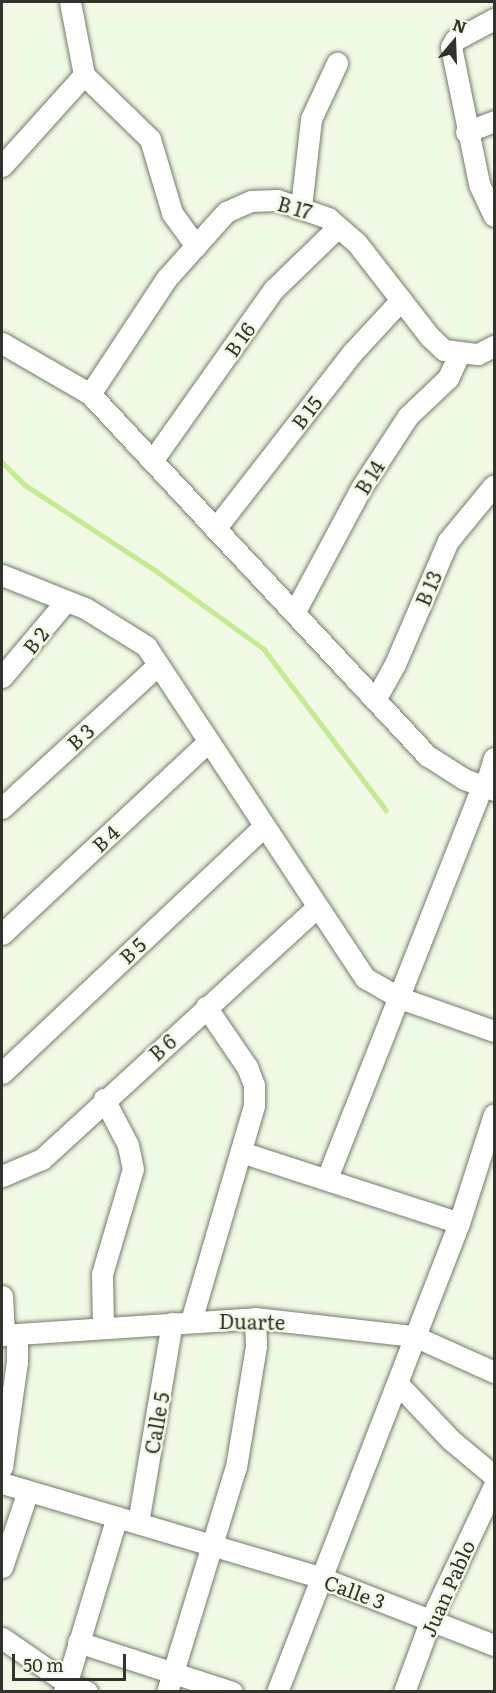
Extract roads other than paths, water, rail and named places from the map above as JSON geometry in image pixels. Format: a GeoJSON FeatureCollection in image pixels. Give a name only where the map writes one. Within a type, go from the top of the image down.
{"type":"FeatureCollection","features":[{"type":"Feature","properties":{"kind":"street"},"geometry":{"type":"LineString","coordinates":[[70,2],[84,75],[150,139],[172,213],[196,246]]}},
{"type":"Feature","properties":{"kind":"street"},"geometry":{"type":"LineString","coordinates":[[495,19],[455,40],[451,47],[466,132],[479,184],[495,216]]}},
{"type":"Feature","properties":{"kind":"street"},"geometry":{"type":"LineString","coordinates":[[301,207],[311,119],[336,63]]}},
{"type":"Feature","properties":{"kind":"street"},"geometry":{"type":"LineString","coordinates":[[5,155],[84,75]]}},
{"type":"Feature","properties":{"kind":"street"},"geometry":{"type":"LineString","coordinates":[[466,132],[495,121]]}},
{"type":"Feature","properties":{"kind":"street","name":"B 17"},"geometry":{"type":"LineString","coordinates":[[90,394],[166,279],[226,212],[251,201],[277,200],[301,207],[339,227],[356,242],[430,337],[444,350],[459,354]]}},
{"type":"Feature","properties":{"kind":"street","name":"B 16"},"geometry":{"type":"LineString","coordinates":[[152,461],[274,289],[339,227]]}},
{"type":"Feature","properties":{"kind":"street","name":"B 15"},"geometry":{"type":"LineString","coordinates":[[215,529],[351,354],[401,300]]}},
{"type":"Feature","properties":{"kind":"street"},"geometry":{"type":"LineString","coordinates":[[2,343],[90,394],[428,756],[487,788]]}},
{"type":"Feature","properties":{"kind":"street"},"geometry":{"type":"LineString","coordinates":[[459,354],[478,354],[495,346]]}},
{"type":"Feature","properties":{"kind":"street","name":"B 14"},"geometry":{"type":"LineString","coordinates":[[294,613],[361,488],[408,416],[448,378],[459,354]]}},
{"type":"Feature","properties":{"kind":"street","name":"B 13"},"geometry":{"type":"LineString","coordinates":[[375,700],[395,664],[448,541],[495,485]]}},
{"type":"Feature","properties":{"kind":"street"},"geometry":{"type":"LineString","coordinates":[[2,575],[66,601],[146,646],[364,978],[400,998],[495,1031]]}},
{"type":"Feature","properties":{"kind":"street","name":"B 2"},"geometry":{"type":"LineString","coordinates":[[2,677],[66,601]]}},
{"type":"Feature","properties":{"kind":"street","name":"B 3"},"geometry":{"type":"LineString","coordinates":[[2,808],[158,665]]}},
{"type":"Feature","properties":{"kind":"street","name":"B 4"},"geometry":{"type":"LineString","coordinates":[[2,934],[208,742]]}},
{"type":"Feature","properties":{"kind":"street"},"geometry":{"type":"LineString","coordinates":[[327,1178],[487,788],[495,758]]}},
{"type":"Feature","properties":{"kind":"street","name":"B 5"},"geometry":{"type":"LineString","coordinates":[[2,1073],[263,827]]}},
{"type":"Feature","properties":{"kind":"street","name":"B 6"},"geometry":{"type":"LineString","coordinates":[[2,1176],[42,1159],[104,1099],[317,907]]}},
{"type":"Feature","properties":{"kind":"street","name":"Calle 5"},"geometry":{"type":"LineString","coordinates":[[138,1523],[181,1322],[241,1152],[254,1105],[254,1085],[247,1067],[206,1007]]}},
{"type":"Feature","properties":{"kind":"street"},"geometry":{"type":"LineString","coordinates":[[103,1327],[102,1274],[133,1169],[128,1145],[104,1099]]}},
{"type":"Feature","properties":{"kind":"street"},"geometry":{"type":"LineString","coordinates":[[277,1692],[459,1223],[494,1114]]}},
{"type":"Feature","properties":{"kind":"street"},"geometry":{"type":"LineString","coordinates":[[241,1152],[327,1178],[459,1223]]}},
{"type":"Feature","properties":{"kind":"street"},"geometry":{"type":"LineString","coordinates":[[2,1296],[7,1335],[17,1362],[2,1467]]}},
{"type":"Feature","properties":{"kind":"street"},"geometry":{"type":"LineString","coordinates":[[167,1692],[236,1467],[256,1346],[255,1318]]}},
{"type":"Feature","properties":{"kind":"street","name":"Duarte"},"geometry":{"type":"LineString","coordinates":[[7,1335],[255,1318],[414,1336],[495,1372]]}},
{"type":"Feature","properties":{"kind":"street"},"geometry":{"type":"LineString","coordinates":[[398,1384],[452,1440],[495,1476]]}},
{"type":"Feature","properties":{"kind":"street","name":"Calle 3"},"geometry":{"type":"LineString","coordinates":[[2,1483],[322,1578],[495,1645]]}},
{"type":"Feature","properties":{"kind":"street","name":"Juan Pablo"},"geometry":{"type":"LineString","coordinates":[[404,1692],[431,1619],[495,1486]]}},
{"type":"Feature","properties":{"kind":"street"},"geometry":{"type":"LineString","coordinates":[[2,1567],[28,1491]]}},
{"type":"Feature","properties":{"kind":"street"},"geometry":{"type":"LineString","coordinates":[[66,1687],[117,1517]]}},
{"type":"Feature","properties":{"kind":"street"},"geometry":{"type":"LineString","coordinates":[[2,1638],[66,1687],[87,1692]]}},
{"type":"Feature","properties":{"kind":"street"},"geometry":{"type":"LineString","coordinates":[[78,1642],[232,1692]]}},
{"type":"Feature","properties":{"kind":"waterway"},"geometry":{"type":"LineString","coordinates":[[2,462],[25,485],[155,570],[264,649],[386,810]]}}]}
